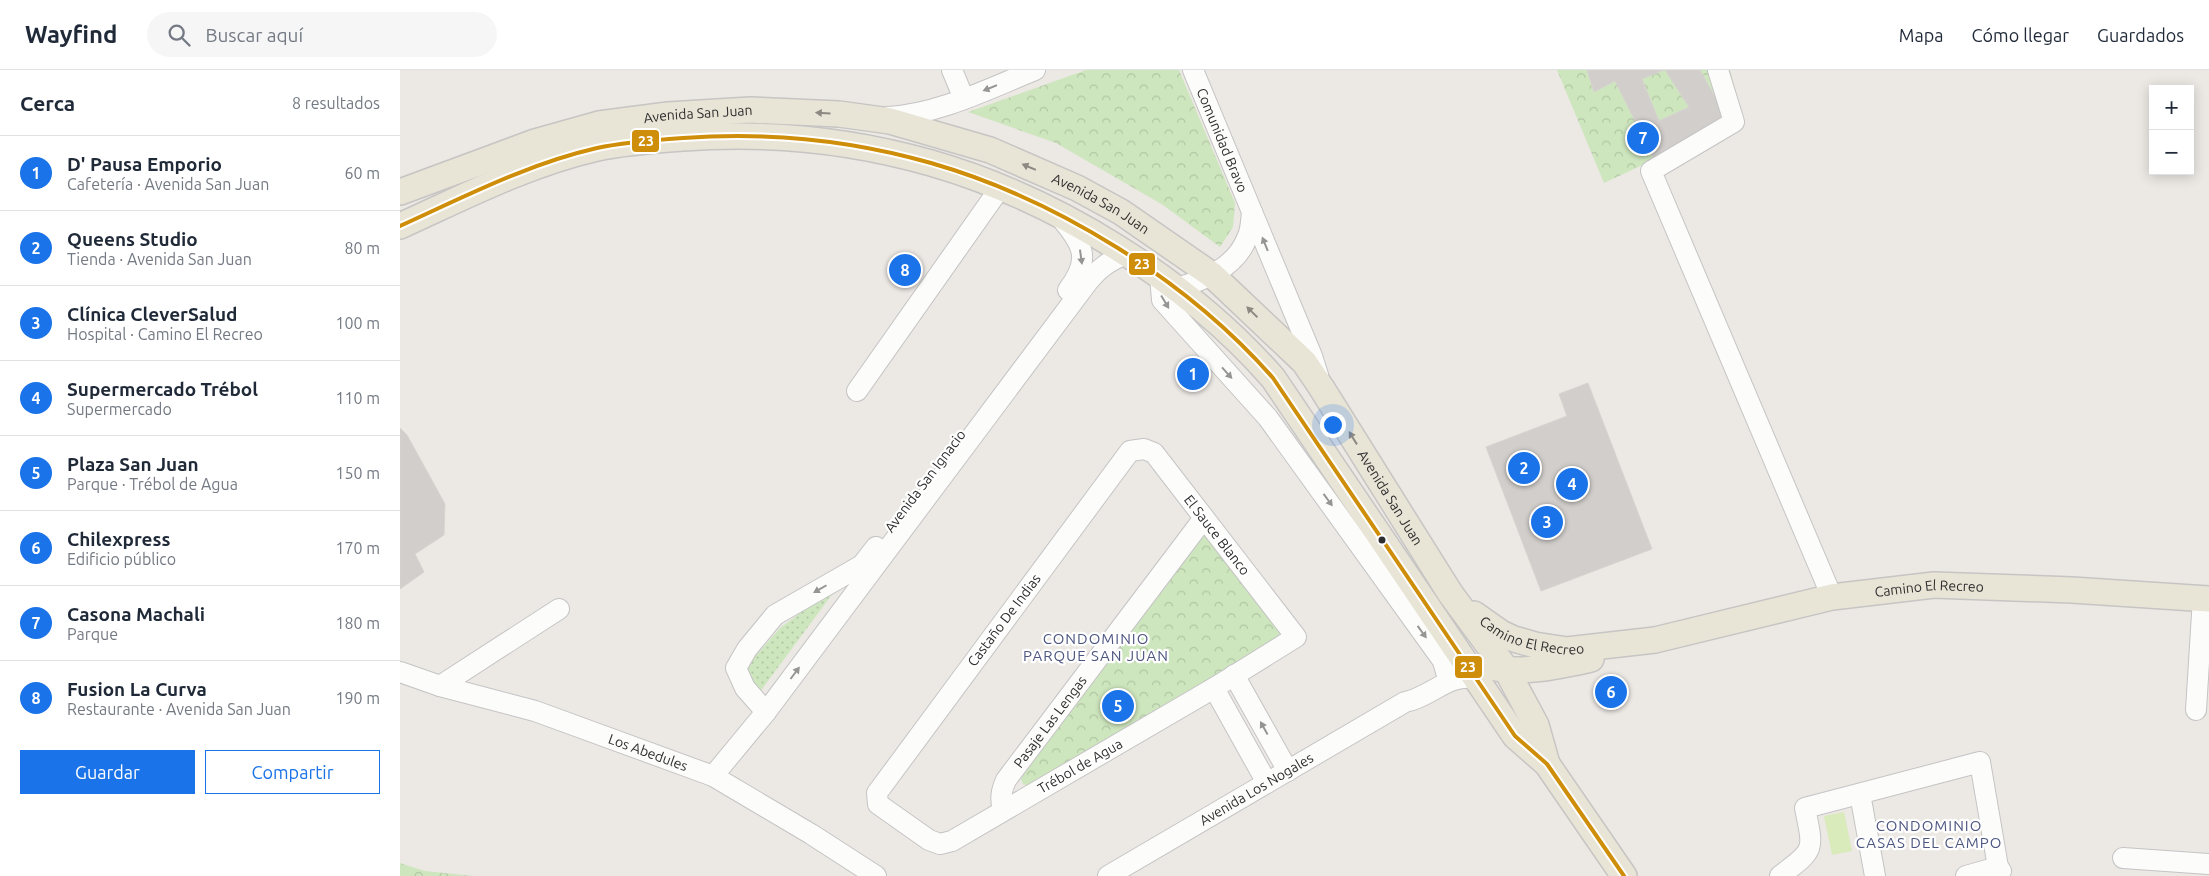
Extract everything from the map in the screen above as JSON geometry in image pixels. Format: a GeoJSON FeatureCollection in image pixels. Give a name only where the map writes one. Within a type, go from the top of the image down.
{"type":"FeatureCollection","features":[{"type":"Feature","properties":{"kind":"main road","name":"Avenida San Juan"},"geometry":{"type":"LineString","coordinates":[[400,192],[518,148],[599,124],[668,115],[750,110],[839,114],[890,121],[990,150],[1077,188],[1121,212],[1212,275],[1304,362],[1450,592],[1506,669],[1536,725],[1547,764]]}},
{"type":"Feature","properties":{"kind":"main road","name":"Avenida San Juan"},"geometry":{"type":"LineString","coordinates":[[400,226],[493,183],[551,161],[597,148],[653,140],[710,136],[760,136],[819,141],[877,150],[929,162],[1000,188],[1058,215],[1126,254],[1168,282],[1227,331],[1273,378],[1515,736],[1547,764],[1624,876]]}},
{"type":"Feature","properties":{"kind":"main road","name":"Camino El Recreo"},"geometry":{"type":"LineString","coordinates":[[1450,592],[1485,623],[1501,633],[1535,645],[1567,650],[1655,640],[1832,597],[1934,585],[2206,598]]}},
{"type":"Feature","properties":{"kind":"main road","name":"Camino El Recreo"},"geometry":{"type":"LineString","coordinates":[[1451,642],[1481,664],[1506,669],[1550,668],[1628,651],[1655,640]]}},
{"type":"Feature","properties":{"kind":"main road"},"geometry":{"type":"LineString","coordinates":[[1536,725],[1534,699],[1536,684],[1550,668]]}},
{"type":"Feature","properties":{"kind":"street"},"geometry":{"type":"LineString","coordinates":[[952,70],[964,98]]}},
{"type":"Feature","properties":{"kind":"street"},"geometry":{"type":"LineString","coordinates":[[863,118],[907,116],[964,98],[1035,70]]}},
{"type":"Feature","properties":{"kind":"street","name":"Comunidad Bravo"},"geometry":{"type":"LineString","coordinates":[[1194,70],[1312,356],[1321,387]]}},
{"type":"Feature","properties":{"kind":"street"},"geometry":{"type":"LineString","coordinates":[[1718,70],[1734,122],[1651,171],[1832,597]]}},
{"type":"Feature","properties":{"kind":"street"},"geometry":{"type":"LineString","coordinates":[[857,391],[1000,188]]}},
{"type":"Feature","properties":{"kind":"street"},"geometry":{"type":"LineString","coordinates":[[1252,212],[1247,238],[1235,257],[1212,275],[1198,282],[1168,282],[1162,300],[1268,418],[1440,657],[1446,672]]}},
{"type":"Feature","properties":{"kind":"street","name":"Avenida San Ignacio"},"geometry":{"type":"LineString","coordinates":[[982,415],[1079,276],[1083,264],[1081,250],[1075,235],[1058,215]]}},
{"type":"Feature","properties":{"kind":"street","name":"Avenida San Ignacio"},"geometry":{"type":"LineString","coordinates":[[713,776],[766,712],[866,569],[982,415],[1098,269],[1109,261],[1126,254]]}},
{"type":"Feature","properties":{"kind":"street","name":"El Sauce Blanco"},"geometry":{"type":"LineString","coordinates":[[1130,451],[1144,449],[1154,453],[1296,637]]}},
{"type":"Feature","properties":{"kind":"street","name":"Castaño De Indias"},"geometry":{"type":"LineString","coordinates":[[878,790],[1130,451]]}},
{"type":"Feature","properties":{"kind":"street","name":"Pasaje Las Lengas"},"geometry":{"type":"LineString","coordinates":[[1003,810],[1000,800],[1006,780],[1204,518]]}},
{"type":"Feature","properties":{"kind":"street","name":"Avenida San Ignacio"},"geometry":{"type":"LineString","coordinates":[[766,712],[745,688],[736,668],[747,649],[775,615],[866,569]]}},
{"type":"Feature","properties":{"kind":"street"},"geometry":{"type":"LineString","coordinates":[[2196,710],[2206,598]]}},
{"type":"Feature","properties":{"kind":"street"},"geometry":{"type":"LineString","coordinates":[[440,686],[559,609]]}},
{"type":"Feature","properties":{"kind":"street","name":"Trébol de Agua"},"geometry":{"type":"LineString","coordinates":[[878,790],[876,796],[878,804],[929,840],[940,844],[952,841],[1214,688],[1296,637]]}},
{"type":"Feature","properties":{"kind":"street"},"geometry":{"type":"LineString","coordinates":[[1446,672],[1452,663],[1451,642]]}},
{"type":"Feature","properties":{"kind":"street","name":"Los Abedules"},"geometry":{"type":"LineString","coordinates":[[400,672],[440,686],[535,711],[713,776],[820,839],[876,876]]}},
{"type":"Feature","properties":{"kind":"street","name":"Avenida Los Nogales"},"geometry":{"type":"LineString","coordinates":[[1405,702],[1408,696],[1437,680],[1446,672]]}},
{"type":"Feature","properties":{"kind":"street"},"geometry":{"type":"LineString","coordinates":[[1234,675],[1288,771]]}},
{"type":"Feature","properties":{"kind":"street","name":"Avenida Los Nogales"},"geometry":{"type":"LineString","coordinates":[[1117,874],[1405,702],[1412,701],[1441,685],[1460,678],[1476,679]]}},
{"type":"Feature","properties":{"kind":"street"},"geometry":{"type":"LineString","coordinates":[[1214,688],[1267,783]]}},
{"type":"Feature","properties":{"kind":"street"},"geometry":{"type":"LineString","coordinates":[[1780,876],[1804,858],[1809,850],[1812,840],[1805,808],[1980,762],[1998,873],[1966,876]]}},
{"type":"Feature","properties":{"kind":"street"},"geometry":{"type":"LineString","coordinates":[[1860,794],[1874,876]]}},
{"type":"Feature","properties":{"kind":"street"},"geometry":{"type":"LineString","coordinates":[[2123,858],[2209,864]]}},
{"type":"Feature","properties":{"kind":"green space"},"geometry":{"type":"Polygon","coordinates":[[[1086,70],[1179,70],[1235,203],[1233,227],[1220,247],[1163,205],[1056,143],[968,112],[1086,70]]]}},
{"type":"Feature","properties":{"kind":"green space"},"geometry":{"type":"Polygon","coordinates":[[[1557,70],[1730,70],[1743,118],[1604,183],[1557,70]]]}},
{"type":"Feature","properties":{"kind":"green space"},"geometry":{"type":"Polygon","coordinates":[[[1204,529],[1281,631],[1277,639],[1028,786],[1023,784],[1021,779],[1024,773],[1197,535],[1204,529]]]}},
{"type":"Feature","properties":{"kind":"green space"},"geometry":{"type":"Polygon","coordinates":[[[839,585],[759,693],[745,668],[780,628],[839,585]]]}},
{"type":"Feature","properties":{"kind":"green space"},"geometry":{"type":"Polygon","coordinates":[[[1844,812],[1852,851],[1832,855],[1824,816],[1844,812]]]}},
{"type":"Feature","properties":{"kind":"green space"},"geometry":{"type":"Polygon","coordinates":[[[400,863],[425,871],[474,876],[400,876],[400,863]]]}},
{"type":"Feature","properties":{"kind":"building"},"geometry":{"type":"Polygon","coordinates":[[[1587,70],[1664,70],[1642,79],[1659,121],[1689,107],[1665,70],[1700,70],[1726,116],[1653,157],[1615,81],[1594,92],[1587,70]]]}},
{"type":"Feature","properties":{"kind":"building"},"geometry":{"type":"Polygon","coordinates":[[[1588,383],[1652,549],[1541,591],[1486,447],[1567,416],[1559,394],[1588,383]]]}},
{"type":"Feature","properties":{"kind":"building"},"geometry":{"type":"Polygon","coordinates":[[[400,428],[407,435],[445,504],[444,535],[415,554],[424,572],[400,589],[400,428]]]}},
{"type":"Feature","properties":{"kind":"transit line","name":"23"},"geometry":{"type":"LineString","coordinates":[[400,226],[521,172],[571,155],[597,148],[629,143],[714,136],[776,137],[839,143],[901,155],[978,179],[1025,198],[1071,221],[1117,247],[1160,276],[1201,308],[1239,342],[1273,378],[1515,736],[1547,764],[1624,876]]}},
{"type":"Feature","properties":{"kind":"place","name":"Casona Machali"},"geometry":{"type":"Point","coordinates":[1643,138]}},
{"type":"Feature","properties":{"kind":"place","name":"Fusion La Curva"},"geometry":{"type":"Point","coordinates":[905,270]}},
{"type":"Feature","properties":{"kind":"place","name":"D' Pausa Emporio"},"geometry":{"type":"Point","coordinates":[1193,374]}},
{"type":"Feature","properties":{"kind":"place","name":"Queens Studio"},"geometry":{"type":"Point","coordinates":[1524,468]}},
{"type":"Feature","properties":{"kind":"place","name":"Supermercado Trébol"},"geometry":{"type":"Point","coordinates":[1572,484]}},
{"type":"Feature","properties":{"kind":"place","name":"Clínica CleverSalud"},"geometry":{"type":"Point","coordinates":[1547,522]}},
{"type":"Feature","properties":{"kind":"place","name":"Chilexpress"},"geometry":{"type":"Point","coordinates":[1611,692]}},
{"type":"Feature","properties":{"kind":"place","name":"Plaza San Juan"},"geometry":{"type":"Point","coordinates":[1118,706]}},
{"type":"Feature","properties":{"kind":"district","name":"CONDOMINIO PARQUE SAN JUAN"},"geometry":{"type":"Point","coordinates":[1096,648]}},
{"type":"Feature","properties":{"kind":"district","name":"CONDOMINIO CASAS DEL CAMPO"},"geometry":{"type":"Point","coordinates":[1929,834]}}]}
